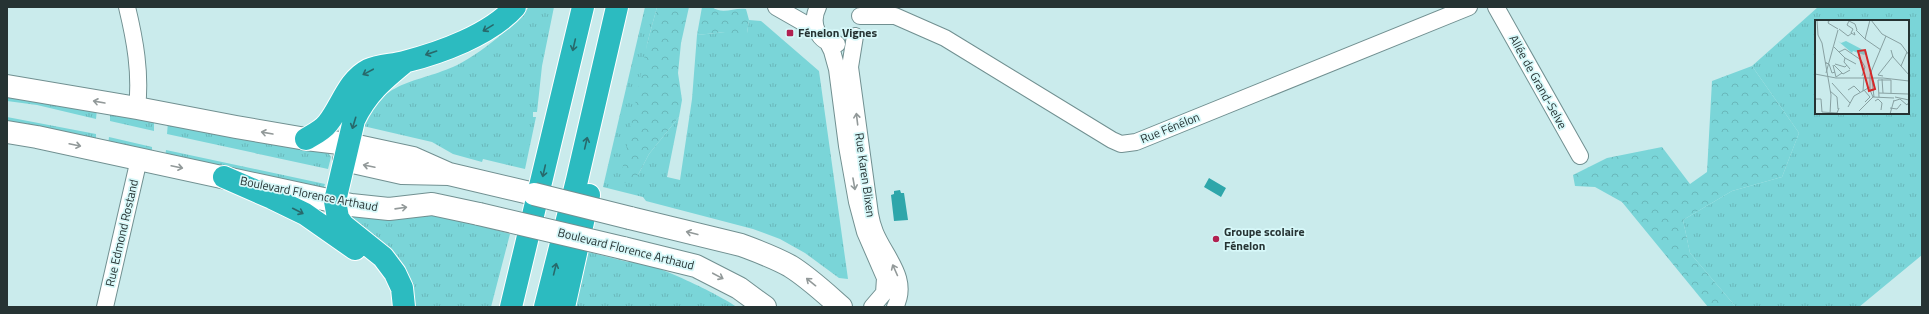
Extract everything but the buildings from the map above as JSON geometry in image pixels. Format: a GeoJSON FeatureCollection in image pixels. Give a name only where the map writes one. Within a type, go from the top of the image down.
{"type":"FeatureCollection","features":[{"type":"Feature","properties":{"kind":"highway"},"geometry":{"type":"LineString","coordinates":[[306,139],[328,123],[346,93],[356,80],[368,70],[405,62],[433,53],[477,35],[497,23],[515,7]]}},
{"type":"Feature","properties":{"kind":"highway"},"geometry":{"type":"LineString","coordinates":[[511,307],[583,7]]}},
{"type":"Feature","properties":{"kind":"highway"},"geometry":{"type":"LineString","coordinates":[[545,307],[618,7]]}},
{"type":"Feature","properties":{"kind":"highway"},"geometry":{"type":"LineString","coordinates":[[564,307],[632,7]]}},
{"type":"Feature","properties":{"kind":"highway"},"geometry":{"type":"LineString","coordinates":[[404,305],[402,288],[395,273],[383,256],[343,225],[338,218],[335,201],[354,120],[367,97],[380,83],[405,62]]}},
{"type":"Feature","properties":{"kind":"highway"},"geometry":{"type":"LineString","coordinates":[[224,178],[272,198],[305,214],[326,231],[360,252],[385,276],[404,305]]}},
{"type":"Feature","properties":{"kind":"main road"},"geometry":{"type":"LineString","coordinates":[[7,86],[306,139],[346,152],[413,158],[449,174],[486,184],[741,245],[790,266],[841,307]]}},
{"type":"Feature","properties":{"kind":"main road","name":"Boulevard Florence Arthaud"},"geometry":{"type":"LineString","coordinates":[[7,132],[335,201],[381,209],[418,205],[440,205],[479,214],[696,266],[739,288],[765,307]]}},
{"type":"Feature","properties":{"kind":"street"},"geometry":{"type":"LineString","coordinates":[[127,7],[137,59],[139,94],[137,108]]}},
{"type":"Feature","properties":{"kind":"street"},"geometry":{"type":"LineString","coordinates":[[776,7],[804,23],[814,26],[814,17],[818,7]]}},
{"type":"Feature","properties":{"kind":"street","name":"Rue Fénélon"},"geometry":{"type":"LineString","coordinates":[[858,11],[895,16],[938,34],[1112,140],[1121,144],[1136,142],[1469,7]]}},
{"type":"Feature","properties":{"kind":"street","name":"Allée de Grand-Selve"},"geometry":{"type":"LineString","coordinates":[[1496,7],[1580,156]]}},
{"type":"Feature","properties":{"kind":"street","name":"Rue Karen Blixen"},"geometry":{"type":"LineString","coordinates":[[858,11],[859,30],[855,36],[850,66],[870,214],[875,233],[898,273],[899,298],[895,307]]}},
{"type":"Feature","properties":{"kind":"street","name":"Rue Karen Blixen"},"geometry":{"type":"LineString","coordinates":[[814,26],[819,35],[832,51],[837,69],[847,146],[857,202],[865,232],[885,278],[884,293],[872,307]]}},
{"type":"Feature","properties":{"kind":"street"},"geometry":{"type":"LineString","coordinates":[[826,42],[842,44],[855,36]]}},
{"type":"Feature","properties":{"kind":"street","name":"Rue Edmond Rostand"},"geometry":{"type":"LineString","coordinates":[[105,307],[139,159]]}},
{"type":"Feature","properties":{"kind":"green space"},"geometry":{"type":"Polygon","coordinates":[[[529,7],[554,7],[542,66],[537,112],[533,112],[533,117],[536,117],[525,169],[483,159],[482,162],[453,154],[432,142],[363,126],[371,110],[381,98],[392,90],[404,84],[446,70],[461,63],[497,38],[529,7]]]}},
{"type":"Feature","properties":{"kind":"green space"},"geometry":{"type":"Polygon","coordinates":[[[645,7],[657,7],[647,44],[638,175],[649,154],[679,117],[667,177],[680,180],[692,99],[697,35],[725,32],[747,33],[749,20],[761,21],[819,71],[848,279],[839,278],[805,253],[780,239],[753,229],[646,201],[643,197],[603,187],[645,7]]]}},
{"type":"Feature","properties":{"kind":"green space"},"geometry":{"type":"Polygon","coordinates":[[[657,7],[689,7],[681,43],[678,73],[682,100],[679,117],[649,154],[638,175],[626,183],[620,181],[647,44],[657,7]]]}},
{"type":"Feature","properties":{"kind":"green space"},"geometry":{"type":"Polygon","coordinates":[[[702,7],[712,7],[724,11],[746,9],[749,20],[747,33],[736,43],[725,32],[697,35],[702,7]]]}},
{"type":"Feature","properties":{"kind":"green space"},"geometry":{"type":"Polygon","coordinates":[[[1818,7],[1922,7],[1922,255],[1859,307],[1736,307],[1690,253],[1683,220],[1732,191],[1782,177],[1799,133],[1752,66],[1818,7]]]}},
{"type":"Feature","properties":{"kind":"green space"},"geometry":{"type":"Polygon","coordinates":[[[1752,66],[1799,133],[1782,177],[1732,191],[1683,220],[1690,253],[1736,307],[1708,307],[1622,202],[1595,187],[1575,186],[1573,175],[1607,158],[1662,147],[1690,184],[1707,172],[1712,81],[1752,66]]]}},
{"type":"Feature","properties":{"kind":"green space"},"geometry":{"type":"Polygon","coordinates":[[[7,94],[97,109],[96,119],[37,105],[7,101],[7,94]]]}},
{"type":"Feature","properties":{"kind":"green space"},"geometry":{"type":"Polygon","coordinates":[[[110,111],[154,119],[154,131],[110,121],[110,111]]]}},
{"type":"Feature","properties":{"kind":"green space"},"geometry":{"type":"Polygon","coordinates":[[[7,117],[96,134],[96,142],[7,125],[7,117]]]}},
{"type":"Feature","properties":{"kind":"green space"},"geometry":{"type":"Polygon","coordinates":[[[168,122],[327,151],[331,157],[328,169],[167,134],[168,122]]]}},
{"type":"Feature","properties":{"kind":"green space"},"geometry":{"type":"Polygon","coordinates":[[[109,137],[152,147],[152,155],[108,145],[109,137]]]}},
{"type":"Feature","properties":{"kind":"green space"},"geometry":{"type":"Polygon","coordinates":[[[166,150],[325,184],[323,190],[165,158],[166,150]]]}},
{"type":"Feature","properties":{"kind":"green space"},"geometry":{"type":"Polygon","coordinates":[[[348,212],[436,213],[510,234],[491,307],[415,307],[413,297],[352,221],[348,212]]]}},
{"type":"Feature","properties":{"kind":"green space"},"geometry":{"type":"Polygon","coordinates":[[[588,252],[628,262],[637,262],[666,271],[700,286],[737,307],[574,307],[588,252]]]}},
{"type":"Feature","properties":{"kind":"shaded area"},"geometry":{"type":"Polygon","coordinates":[[[1209,178],[1226,188],[1221,197],[1204,187],[1209,178]]]}},
{"type":"Feature","properties":{"kind":"shaded area"},"geometry":{"type":"Polygon","coordinates":[[[900,190],[901,193],[904,193],[908,220],[894,221],[891,195],[894,194],[894,191],[900,190]]]}},
{"type":"Feature","properties":{"kind":"place","name":"Fénelon Vignes"},"geometry":{"type":"Point","coordinates":[790,33]}},
{"type":"Feature","properties":{"kind":"place","name":"Groupe scolaire Fénelon"},"geometry":{"type":"Point","coordinates":[1216,239]}}]}
